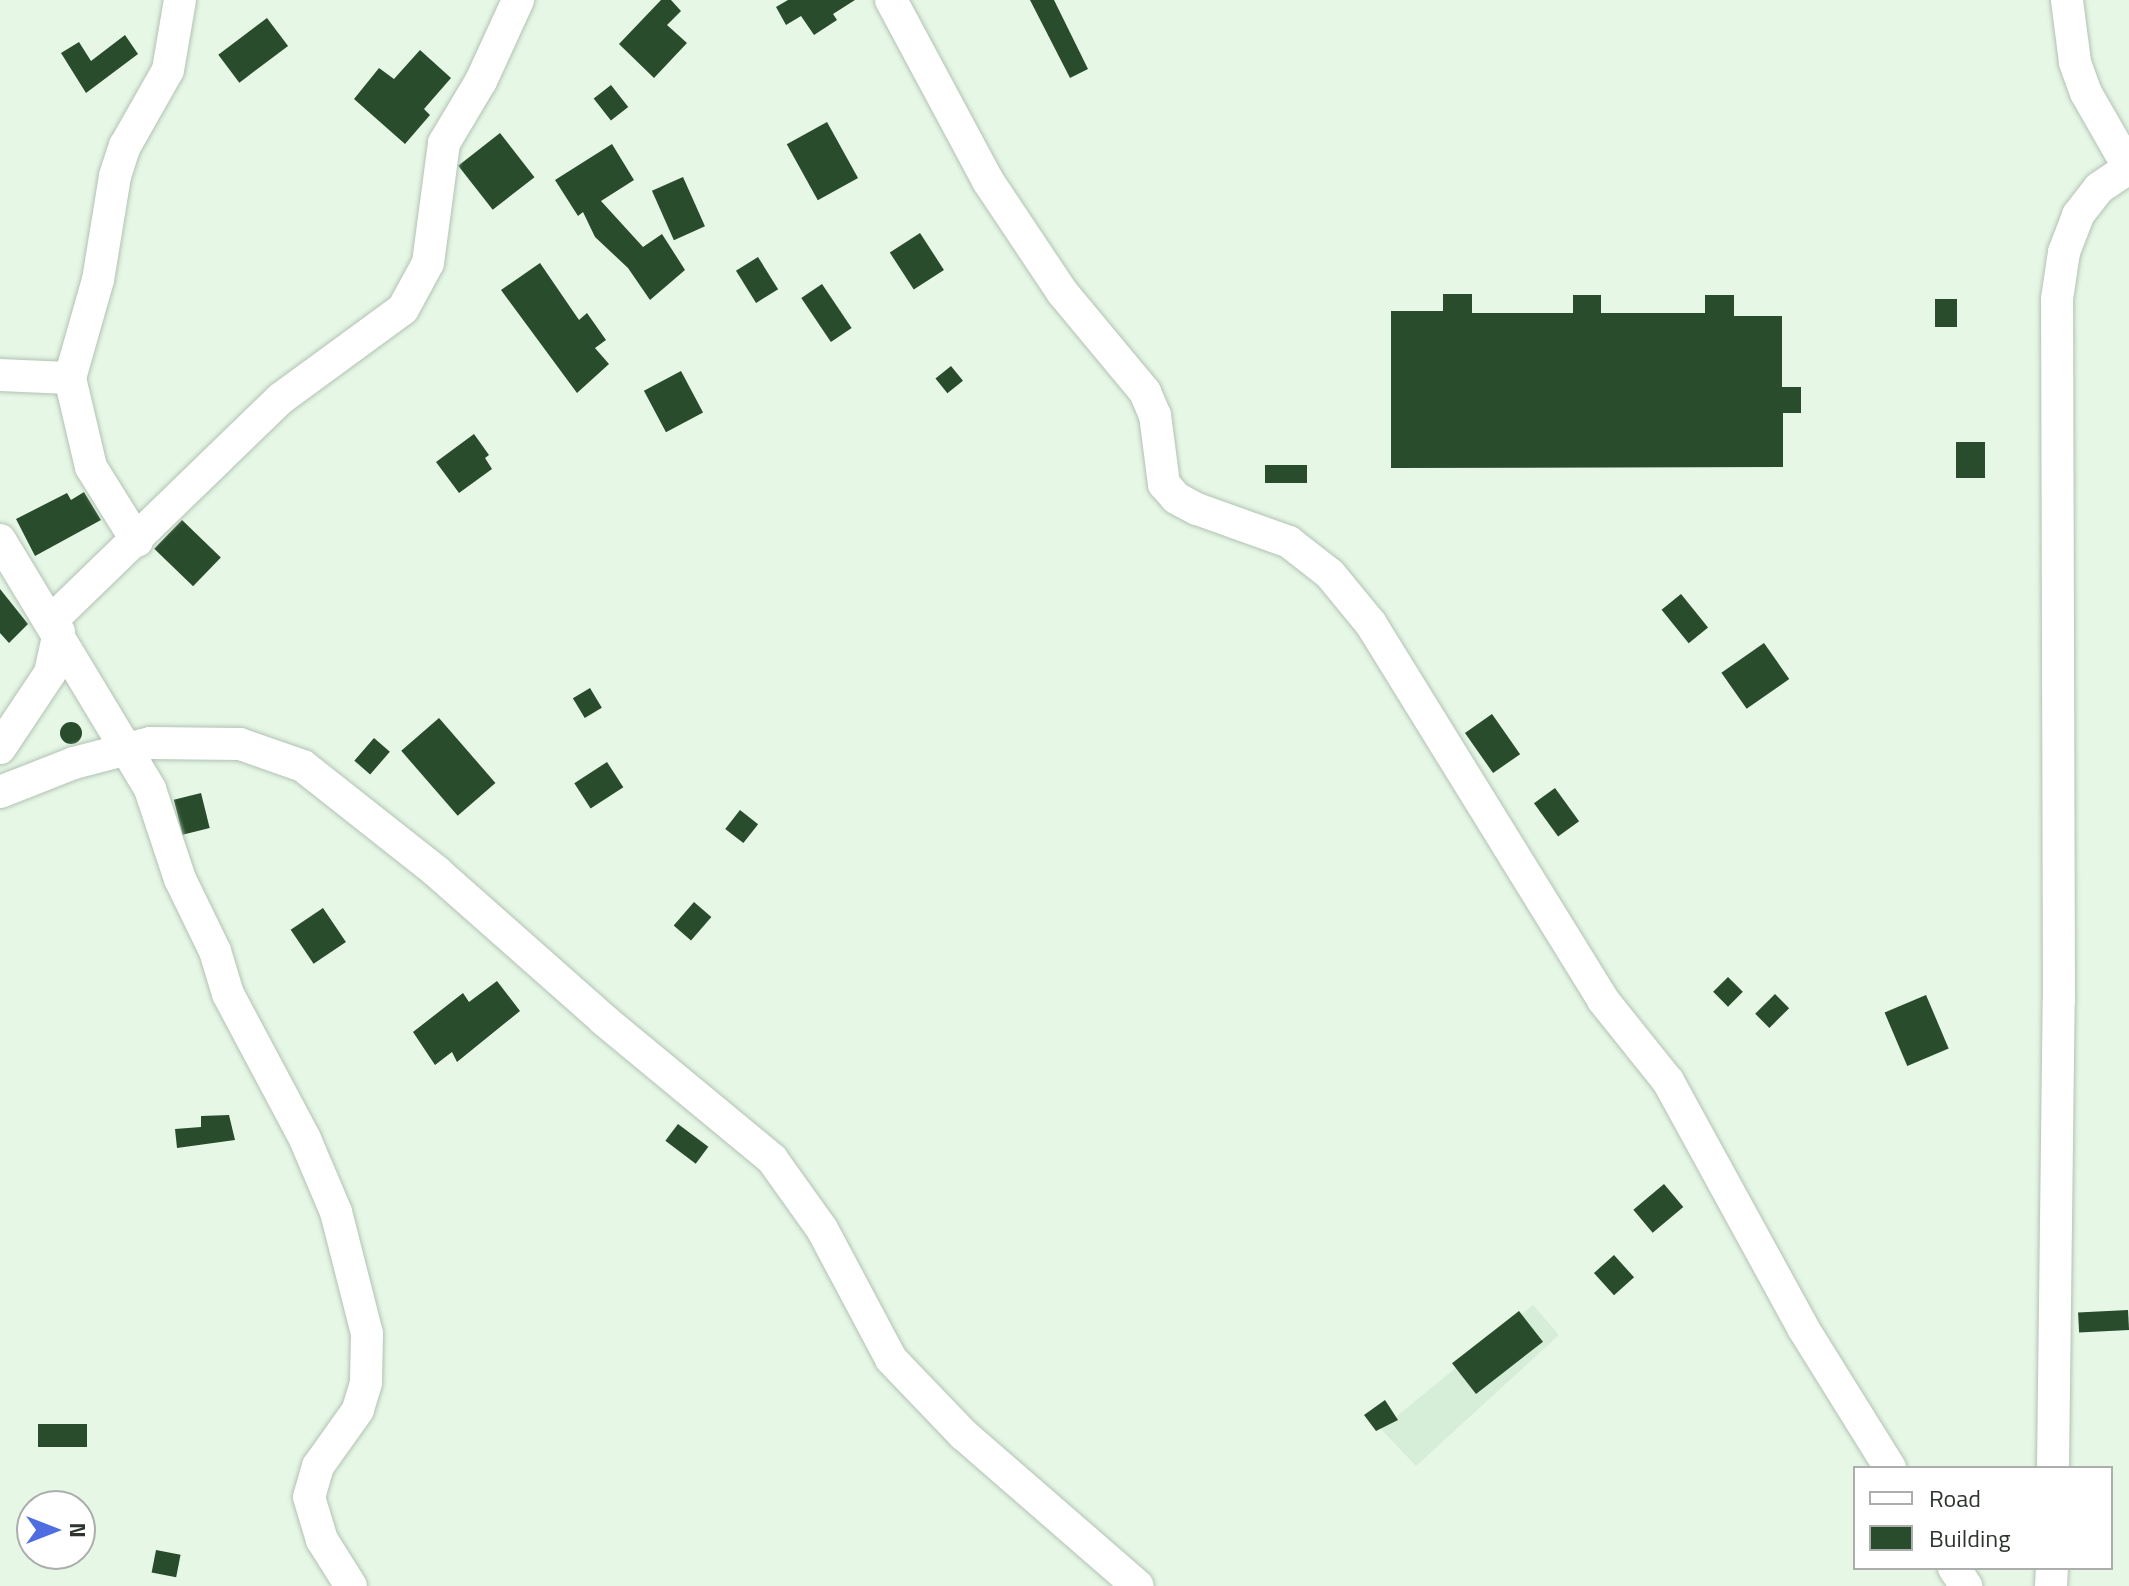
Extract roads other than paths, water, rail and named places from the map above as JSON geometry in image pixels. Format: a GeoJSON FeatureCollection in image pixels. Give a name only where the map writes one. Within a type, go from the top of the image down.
{"type":"FeatureCollection","features":[{"type":"Feature","properties":{"kind":"street"},"geometry":{"type":"LineString","coordinates":[[137,541],[91,467],[70,378],[98,280],[115,176],[168,70],[180,0]]}},
{"type":"Feature","properties":{"kind":"street"},"geometry":{"type":"LineString","coordinates":[[0,748],[50,673],[55,626],[280,399],[403,309],[428,263],[444,143],[481,81],[518,0]]}},
{"type":"Feature","properties":{"kind":"street"},"geometry":{"type":"LineString","coordinates":[[891,0],[988,181],[1062,292],[1145,392],[1155,415],[1164,484],[1176,498],[1197,509],[1289,542],[1330,574],[1371,624],[1603,1000],[1668,1081],[1803,1328],[1889,1466]]}},
{"type":"Feature","properties":{"kind":"street"},"geometry":{"type":"LineString","coordinates":[[2053,1466],[2059,1017],[2057,299],[2064,252],[2078,215],[2099,188],[2129,168],[2086,93],[2075,62],[2067,0]]}},
{"type":"Feature","properties":{"kind":"street"},"geometry":{"type":"LineString","coordinates":[[0,375],[70,378]]}},
{"type":"Feature","properties":{"kind":"street"},"geometry":{"type":"LineString","coordinates":[[0,540],[55,626],[77,673],[154,796],[180,879],[215,951],[228,994],[316,1160],[348,1251],[367,1334],[366,1383],[358,1410],[318,1466],[309,1497],[317,1529],[351,1586]]}},
{"type":"Feature","properties":{"kind":"street"},"geometry":{"type":"LineString","coordinates":[[0,792],[124,748],[207,742],[273,752],[303,766],[437,872],[604,1020],[772,1159],[822,1229],[891,1359],[973,1443],[1138,1586]]}}]}
